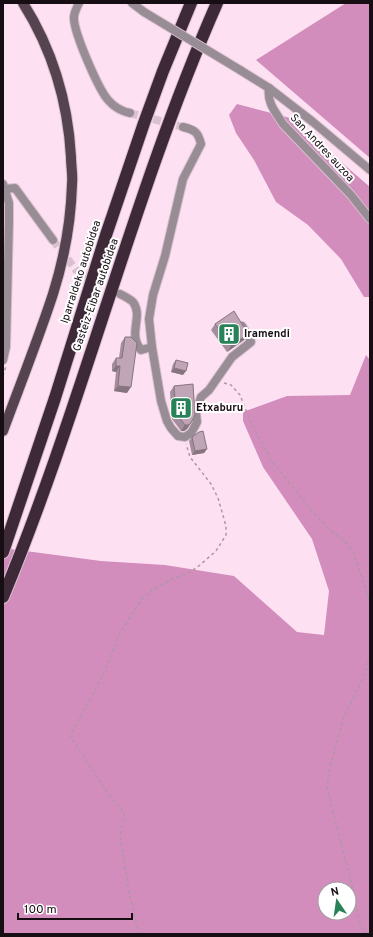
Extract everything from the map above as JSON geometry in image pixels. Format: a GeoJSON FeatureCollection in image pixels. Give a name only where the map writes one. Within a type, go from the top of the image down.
{"type":"FeatureCollection","features":[{"type":"Feature","properties":{"kind":"highway","name":"Iparraldeko autobidea"},"geometry":{"type":"LineString","coordinates":[[3,552],[55,398],[106,235],[144,123],[190,3]]}},
{"type":"Feature","properties":{"kind":"highway","name":"Gasteiz-Eibar autobidea"},"geometry":{"type":"LineString","coordinates":[[3,597],[26,541],[54,465],[134,223],[184,82],[217,3]]}},
{"type":"Feature","properties":{"kind":"main road"},"geometry":{"type":"LineString","coordinates":[[3,431],[53,294],[66,242],[72,183],[70,145],[64,107],[55,70],[41,34],[23,3]]}},
{"type":"Feature","properties":{"kind":"street"},"geometry":{"type":"LineString","coordinates":[[79,3],[74,16],[74,26],[97,81],[108,100],[122,112],[130,113]]}},
{"type":"Feature","properties":{"kind":"street","name":"San Andres auzoa"},"geometry":{"type":"LineString","coordinates":[[132,3],[144,12],[269,88],[313,122],[370,170]]}},
{"type":"Feature","properties":{"kind":"street","name":"San Andres auzoa"},"geometry":{"type":"LineString","coordinates":[[269,88],[268,96],[275,112],[283,124],[370,218]]}},
{"type":"Feature","properties":{"kind":"street"},"geometry":{"type":"LineString","coordinates":[[183,127],[193,129],[200,136],[201,144],[183,179],[153,295],[149,319],[161,401],[167,421],[178,436],[185,437],[191,433],[197,422],[196,413],[201,397],[217,380],[232,357],[251,342],[238,321]]}},
{"type":"Feature","properties":{"kind":"street"},"geometry":{"type":"LineString","coordinates":[[3,360],[6,347],[9,222],[9,204],[4,186],[15,188],[53,240]]}},
{"type":"Feature","properties":{"kind":"street"},"geometry":{"type":"LineString","coordinates":[[120,294],[132,301],[137,309],[134,334],[136,344],[141,350],[152,347]]}},
{"type":"Feature","properties":{"kind":"path"},"geometry":{"type":"LineString","coordinates":[[217,380],[231,385],[240,395],[251,423],[271,460],[312,512],[330,530],[349,545],[355,558],[370,603]]}},
{"type":"Feature","properties":{"kind":"path"},"geometry":{"type":"LineString","coordinates":[[139,934],[129,892],[120,836],[124,813],[111,798],[70,736],[105,672],[119,635],[141,600],[152,590],[174,578],[189,573],[200,565],[216,551],[226,535],[226,526],[218,498],[211,484],[190,457],[185,437]]}},
{"type":"Feature","properties":{"kind":"path"},"geometry":{"type":"LineString","coordinates":[[366,934],[360,924],[351,881],[327,788],[329,771],[343,719],[362,680],[370,657]]}},
{"type":"Feature","properties":{"kind":"shaded area"},"geometry":{"type":"Polygon","coordinates":[[[346,3],[370,3],[370,158],[256,60],[346,3]]]}},
{"type":"Feature","properties":{"kind":"shaded area"},"geometry":{"type":"Polygon","coordinates":[[[237,104],[290,118],[370,187],[370,297],[364,297],[341,259],[308,225],[276,202],[254,160],[236,133],[229,115],[237,104]]]}},
{"type":"Feature","properties":{"kind":"shaded area"},"geometry":{"type":"Polygon","coordinates":[[[366,355],[370,360],[370,934],[3,934],[3,548],[101,561],[165,565],[234,576],[297,632],[324,635],[329,591],[312,539],[263,467],[243,421],[243,412],[287,396],[350,395],[366,355]]]}},
{"type":"Feature","properties":{"kind":"building","name":"Iramendi"},"geometry":{"type":"Polygon","coordinates":[[[234,311],[248,334],[231,346],[215,324],[234,311]]]}},
{"type":"Feature","properties":{"kind":"building"},"geometry":{"type":"Polygon","coordinates":[[[125,337],[131,337],[137,343],[131,387],[118,386],[120,366],[116,366],[116,358],[122,358],[125,337]]]}},
{"type":"Feature","properties":{"kind":"building"},"geometry":{"type":"Polygon","coordinates":[[[176,360],[188,363],[186,371],[174,368],[176,360]]]}},
{"type":"Feature","properties":{"kind":"building"},"geometry":{"type":"Polygon","coordinates":[[[193,384],[195,415],[191,423],[185,425],[176,413],[174,386],[193,384]]]}},
{"type":"Feature","properties":{"kind":"building"},"geometry":{"type":"Polygon","coordinates":[[[203,431],[207,449],[195,451],[192,437],[203,431]]]}},
{"type":"Feature","properties":{"kind":"tunnel"},"geometry":{"type":"LineString","coordinates":[[130,113],[183,127]]}},
{"type":"Feature","properties":{"kind":"tunnel"},"geometry":{"type":"LineString","coordinates":[[53,240],[76,270],[116,291]]}},
{"type":"Feature","properties":{"kind":"place","name":"Iramendi"},"geometry":{"type":"Point","coordinates":[229,334]}},
{"type":"Feature","properties":{"kind":"place","name":"Etxaburu"},"geometry":{"type":"Point","coordinates":[181,408]}}]}
